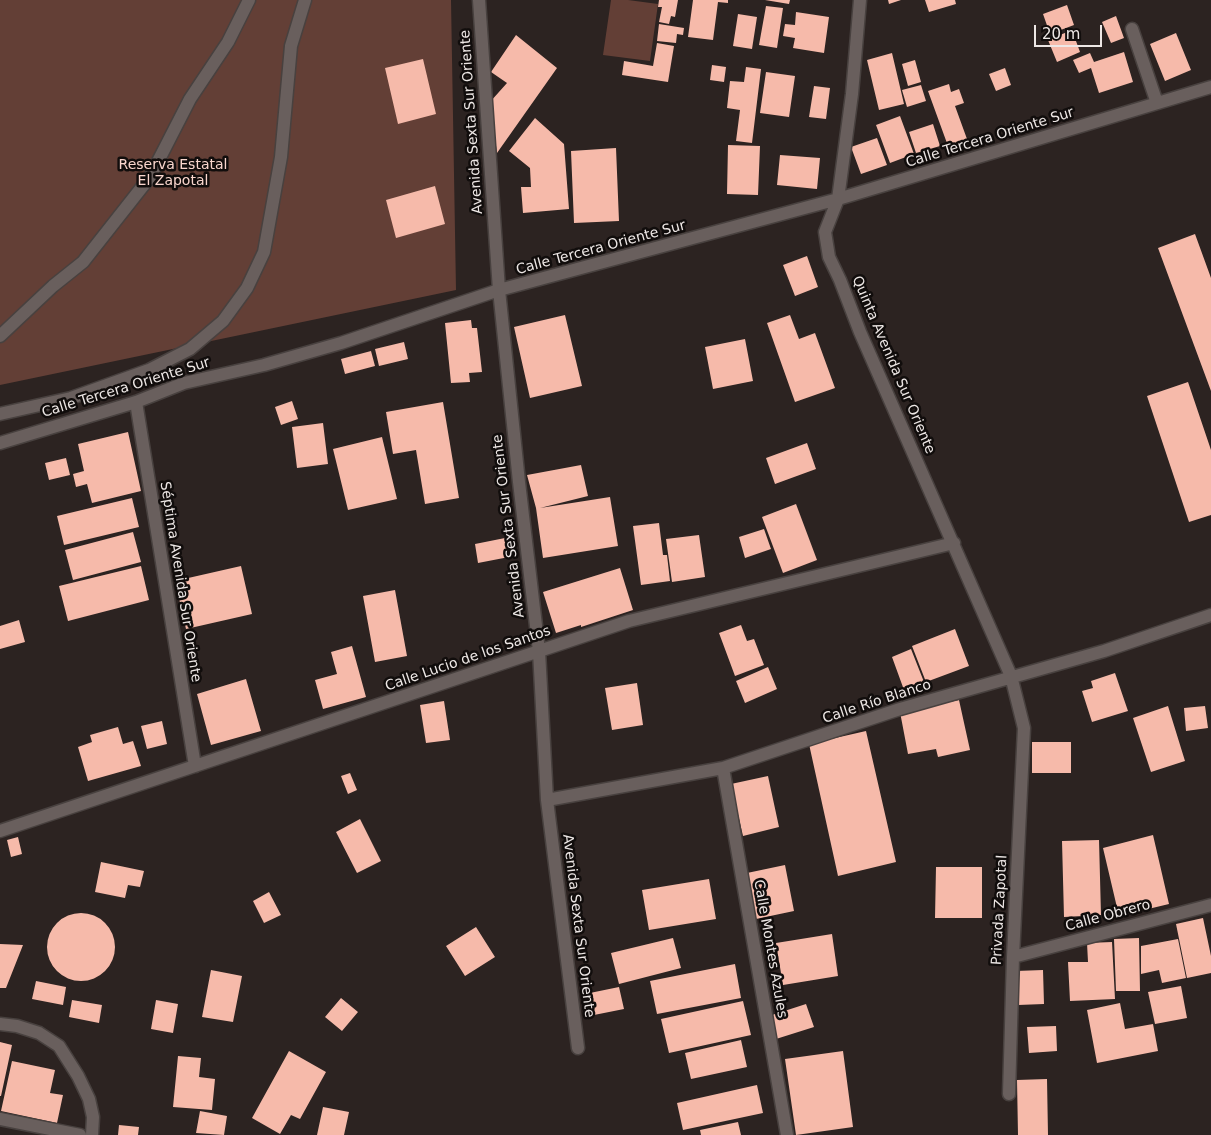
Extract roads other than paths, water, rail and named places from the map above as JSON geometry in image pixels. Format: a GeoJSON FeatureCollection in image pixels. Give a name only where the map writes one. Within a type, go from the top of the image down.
{"type":"FeatureCollection","features":[{"type":"Feature","properties":{"kind":"street"},"geometry":{"type":"LineString","coordinates":[[0,336],[53,286],[83,262],[150,177],[190,99],[228,42],[249,0]]}},
{"type":"Feature","properties":{"kind":"street"},"geometry":{"type":"LineString","coordinates":[[0,414],[71,398],[149,370],[190,349],[223,321],[247,288],[264,252],[280,157],[291,46],[305,0]]}},
{"type":"Feature","properties":{"kind":"street","name":"Avenida Sexta Sur Oriente"},"geometry":{"type":"LineString","coordinates":[[479,0],[499,290],[539,651],[547,800],[578,1048]]}},
{"type":"Feature","properties":{"kind":"street","name":"Quinta Avenida Sur Oriente"},"geometry":{"type":"LineString","coordinates":[[860,0],[852,94],[838,199],[824,232],[828,257],[840,280],[860,332],[1011,676],[1024,728]]}},
{"type":"Feature","properties":{"kind":"street"},"geometry":{"type":"LineString","coordinates":[[1132,29],[1157,103]]}},
{"type":"Feature","properties":{"kind":"street","name":"Calle Tercera Oriente Sur"},"geometry":{"type":"LineString","coordinates":[[0,443],[136,402],[184,383],[264,365],[341,343],[499,290],[838,199],[1211,87]]}},
{"type":"Feature","properties":{"kind":"street","name":"Séptima Avenida Sur Oriente"},"geometry":{"type":"LineString","coordinates":[[136,402],[195,766]]}},
{"type":"Feature","properties":{"kind":"street","name":"Calle Lucio de los Santos"},"geometry":{"type":"LineString","coordinates":[[0,831],[629,621],[954,543]]}},
{"type":"Feature","properties":{"kind":"street","name":"Calle Río Blanco"},"geometry":{"type":"LineString","coordinates":[[547,800],[723,768],[900,709],[1104,651],[1211,614]]}},
{"type":"Feature","properties":{"kind":"street","name":"Privada Zapotal"},"geometry":{"type":"LineString","coordinates":[[1009,1094],[1013,957],[1024,728]]}},
{"type":"Feature","properties":{"kind":"street","name":"Calle Montes Azules"},"geometry":{"type":"LineString","coordinates":[[723,768],[787,1135]]}},
{"type":"Feature","properties":{"kind":"street","name":"Calle Obrero"},"geometry":{"type":"LineString","coordinates":[[1013,957],[1211,905]]}},
{"type":"Feature","properties":{"kind":"street"},"geometry":{"type":"LineString","coordinates":[[0,1024],[17,1026],[39,1033],[59,1046],[78,1076],[88,1099],[93,1117],[92,1135]]}},
{"type":"Feature","properties":{"kind":"street"},"geometry":{"type":"LineString","coordinates":[[0,1120],[80,1135]]}},
{"type":"Feature","properties":{"kind":"park label","name":"Reserva Estatal El Zapotal"},"geometry":{"type":"Point","coordinates":[173,174]}}]}
